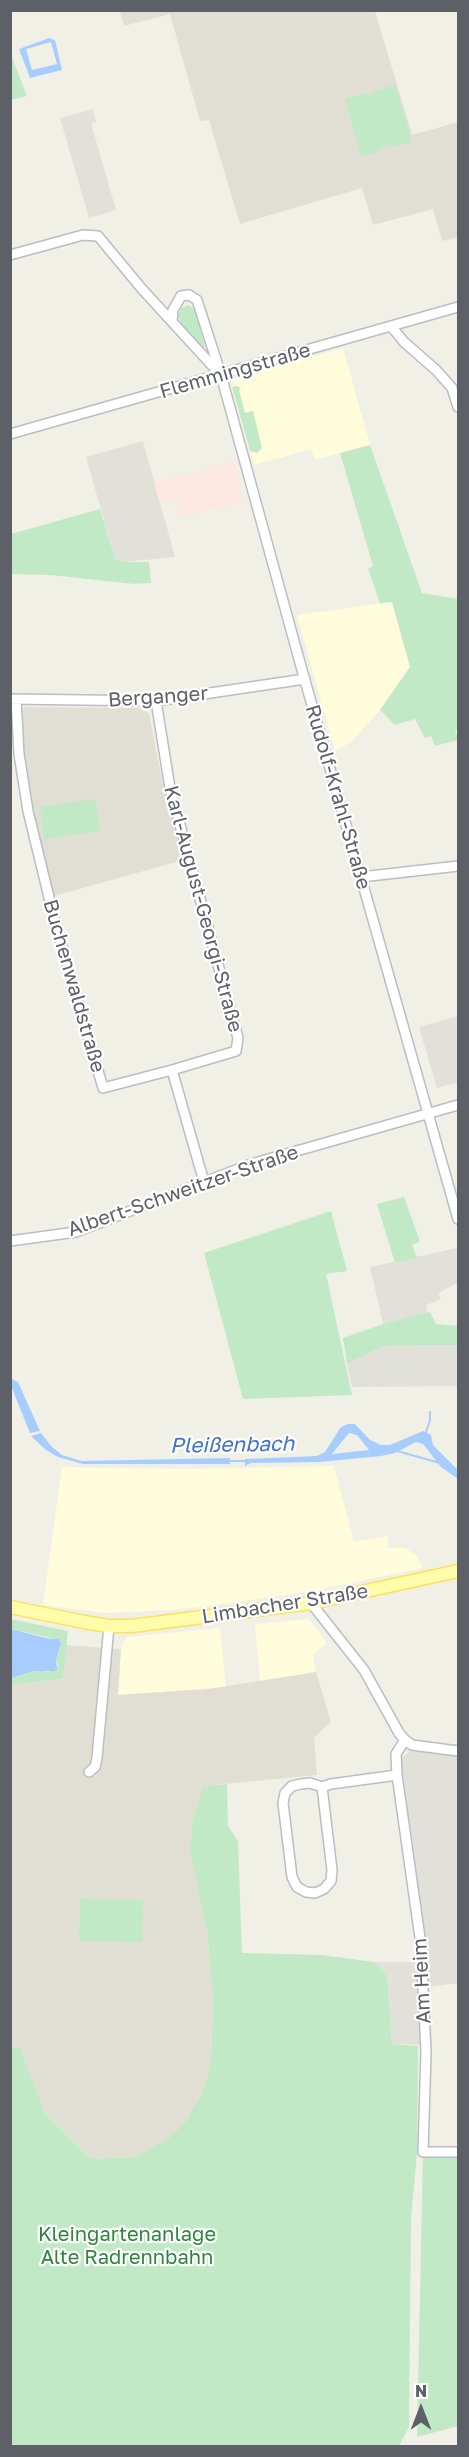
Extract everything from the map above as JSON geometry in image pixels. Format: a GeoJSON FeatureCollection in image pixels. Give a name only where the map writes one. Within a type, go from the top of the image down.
{"type":"FeatureCollection","features":[{"type":"Feature","properties":{"kind":"main road","name":"Limbacher Straße"},"geometry":{"type":"LineString","coordinates":[[10,1607],[109,1626],[132,1626],[310,1603],[459,1571]]}},
{"type":"Feature","properties":{"kind":"street"},"geometry":{"type":"LineString","coordinates":[[10,255],[83,235],[98,236],[221,375]]}},
{"type":"Feature","properties":{"kind":"street","name":"Rudolf-Krahl-Straße"},"geometry":{"type":"LineString","coordinates":[[172,321],[173,310],[181,296],[189,295],[197,300],[221,375],[459,1219]]}},
{"type":"Feature","properties":{"kind":"street","name":"Flemmingstraße"},"geometry":{"type":"LineString","coordinates":[[10,434],[459,307]]}},
{"type":"Feature","properties":{"kind":"street"},"geometry":{"type":"LineString","coordinates":[[391,326],[404,342],[436,370],[452,388],[459,407]]}},
{"type":"Feature","properties":{"kind":"street","name":"Berganger"},"geometry":{"type":"LineString","coordinates":[[13,699],[156,701],[305,679]]}},
{"type":"Feature","properties":{"kind":"street","name":"Buchenwaldstraße"},"geometry":{"type":"LineString","coordinates":[[13,699],[28,811],[54,918],[103,1088],[172,1070]]}},
{"type":"Feature","properties":{"kind":"street","name":"Karl-August-Georgi-Straße"},"geometry":{"type":"LineString","coordinates":[[156,701],[170,788],[238,1038],[236,1051],[172,1070]]}},
{"type":"Feature","properties":{"kind":"street"},"geometry":{"type":"LineString","coordinates":[[361,877],[459,866]]}},
{"type":"Feature","properties":{"kind":"street"},"geometry":{"type":"LineString","coordinates":[[172,1070],[204,1182]]}},
{"type":"Feature","properties":{"kind":"street","name":"Albert-Schweitzer-Straße"},"geometry":{"type":"LineString","coordinates":[[10,1241],[76,1232],[251,1164],[459,1105]]}},
{"type":"Feature","properties":{"kind":"street"},"geometry":{"type":"LineString","coordinates":[[310,1603],[364,1670],[405,1740],[412,1745],[459,1750]]}},
{"type":"Feature","properties":{"kind":"street"},"geometry":{"type":"LineString","coordinates":[[89,1772],[95,1767],[97,1758],[109,1626]]}},
{"type":"Feature","properties":{"kind":"street","name":"Am Heim"},"geometry":{"type":"LineString","coordinates":[[405,1740],[396,1754],[421,1945],[426,2052],[423,2152],[459,2152]]}},
{"type":"Feature","properties":{"kind":"street"},"geometry":{"type":"LineString","coordinates":[[322,1787],[332,1870],[331,1881],[324,1889],[315,1893],[306,1892],[297,1887],[292,1877],[283,1803],[285,1793],[292,1786],[310,1783],[322,1787],[397,1775]]}},
{"type":"Feature","properties":{"kind":"shaded area"},"geometry":{"type":"Polygon","coordinates":[[[120,11],[375,11],[412,135],[458,122],[458,237],[442,241],[433,209],[373,225],[362,188],[240,224],[209,120],[200,121],[170,14],[124,26],[120,11]]]}},
{"type":"Feature","properties":{"kind":"shaded area"},"geometry":{"type":"Polygon","coordinates":[[[93,109],[96,122],[91,123],[116,210],[89,218],[60,118],[93,109]]]}},
{"type":"Feature","properties":{"kind":"shaded area"},"geometry":{"type":"Polygon","coordinates":[[[343,348],[370,445],[315,460],[311,449],[254,465],[232,386],[236,378],[343,348]]]}},
{"type":"Feature","properties":{"kind":"shaded area"},"geometry":{"type":"Polygon","coordinates":[[[143,441],[175,557],[125,562],[115,559],[86,457],[143,441]]]}},
{"type":"Feature","properties":{"kind":"shaded area"},"geometry":{"type":"Polygon","coordinates":[[[233,461],[244,501],[181,518],[176,500],[160,504],[154,483],[233,461]]]}},
{"type":"Feature","properties":{"kind":"shaded area"},"geometry":{"type":"Polygon","coordinates":[[[392,602],[410,667],[380,710],[351,742],[335,751],[297,615],[392,602]]]}},
{"type":"Feature","properties":{"kind":"shaded area"},"geometry":{"type":"Polygon","coordinates":[[[25,707],[142,708],[149,714],[163,785],[183,860],[54,896],[40,849],[28,789],[21,713],[25,707]]]}},
{"type":"Feature","properties":{"kind":"shaded area"},"geometry":{"type":"Polygon","coordinates":[[[458,1016],[458,1082],[437,1088],[419,1027],[458,1016]]]}},
{"type":"Feature","properties":{"kind":"shaded area"},"geometry":{"type":"Polygon","coordinates":[[[457,1248],[458,1283],[438,1293],[441,1299],[426,1305],[428,1313],[383,1324],[370,1267],[457,1248]]]}},
{"type":"Feature","properties":{"kind":"shaded area"},"geometry":{"type":"Polygon","coordinates":[[[458,1345],[458,1386],[352,1387],[347,1364],[383,1346],[458,1345]]]}},
{"type":"Feature","properties":{"kind":"shaded area"},"geometry":{"type":"Polygon","coordinates":[[[334,1466],[354,1542],[388,1536],[388,1548],[404,1548],[415,1554],[423,1568],[302,1593],[175,1610],[104,1613],[43,1605],[62,1467],[186,1469],[334,1466]]]}},
{"type":"Feature","properties":{"kind":"shaded area"},"geometry":{"type":"Polygon","coordinates":[[[309,1619],[327,1643],[313,1655],[316,1672],[260,1682],[255,1624],[309,1619]]]}},
{"type":"Feature","properties":{"kind":"shaded area"},"geometry":{"type":"Polygon","coordinates":[[[220,1628],[226,1687],[118,1695],[121,1647],[127,1637],[220,1628]]]}},
{"type":"Feature","properties":{"kind":"shaded area"},"geometry":{"type":"Polygon","coordinates":[[[66,1645],[121,1649],[118,1695],[209,1689],[316,1672],[331,1722],[314,1738],[317,1775],[203,1786],[192,1822],[192,1839],[207,1931],[213,1998],[211,2062],[202,2093],[186,2121],[169,2138],[134,2157],[91,2159],[45,2113],[20,2047],[11,2048],[11,1685],[63,1679],[66,1645]]]}},
{"type":"Feature","properties":{"kind":"shaded area"},"geometry":{"type":"Polygon","coordinates":[[[410,1751],[458,1755],[458,1983],[428,1987],[428,2045],[392,2044],[387,1975],[374,1962],[426,1962],[401,1759],[410,1751]]]}},
{"type":"Feature","properties":{"kind":"green space"},"geometry":{"type":"Polygon","coordinates":[[[10,52],[27,96],[11,100],[10,100],[10,52]]]}},
{"type":"Feature","properties":{"kind":"green space"},"geometry":{"type":"Polygon","coordinates":[[[395,85],[412,142],[393,147],[387,144],[381,147],[381,151],[361,156],[345,99],[364,93],[371,96],[377,90],[395,85]]]}},
{"type":"Feature","properties":{"kind":"green space"},"geometry":{"type":"Polygon","coordinates":[[[188,305],[194,309],[205,346],[201,348],[178,316],[181,308],[188,305]]]}},
{"type":"Feature","properties":{"kind":"green space"},"geometry":{"type":"Polygon","coordinates":[[[232,387],[241,388],[239,390],[245,413],[253,411],[262,448],[257,453],[250,451],[232,387]]]}},
{"type":"Feature","properties":{"kind":"green space"},"geometry":{"type":"Polygon","coordinates":[[[370,445],[422,593],[458,599],[458,729],[455,730],[458,740],[435,746],[431,736],[425,738],[415,719],[395,725],[380,710],[410,667],[392,602],[380,603],[368,569],[373,566],[340,453],[370,445]]]}},
{"type":"Feature","properties":{"kind":"green space"},"geometry":{"type":"Polygon","coordinates":[[[100,509],[115,559],[125,562],[149,562],[151,583],[134,584],[51,575],[11,574],[11,534],[100,509]]]}},
{"type":"Feature","properties":{"kind":"green space"},"geometry":{"type":"Polygon","coordinates":[[[95,799],[100,831],[44,839],[40,807],[95,799]]]}},
{"type":"Feature","properties":{"kind":"green space"},"geometry":{"type":"Polygon","coordinates":[[[404,1197],[420,1241],[412,1245],[417,1258],[395,1263],[377,1204],[404,1197]]]}},
{"type":"Feature","properties":{"kind":"green space"},"geometry":{"type":"Polygon","coordinates":[[[331,1211],[347,1271],[326,1274],[352,1395],[243,1399],[204,1253],[331,1211]]]}},
{"type":"Feature","properties":{"kind":"green space"},"geometry":{"type":"Polygon","coordinates":[[[430,1312],[436,1324],[458,1326],[458,1345],[383,1346],[347,1364],[343,1338],[383,1324],[430,1312]]]}},
{"type":"Feature","properties":{"kind":"green space"},"geometry":{"type":"Polygon","coordinates":[[[11,1619],[68,1631],[63,1679],[11,1685],[11,1678],[40,1670],[49,1672],[58,1666],[56,1659],[61,1644],[47,1637],[11,1629],[11,1619]]]}},
{"type":"Feature","properties":{"kind":"green space","name":"Kleingartenanlage Alte Radrennbahn"},"geometry":{"type":"Polygon","coordinates":[[[227,1784],[228,1826],[238,1841],[242,1953],[322,1955],[374,1962],[387,1975],[392,2044],[418,2046],[417,2153],[411,2218],[409,2427],[399,2446],[11,2446],[11,2048],[20,2047],[45,2113],[91,2159],[134,2157],[169,2138],[186,2121],[202,2093],[211,2062],[213,1998],[207,1931],[189,1845],[192,1839],[192,1822],[203,1786],[227,1784]]]}},
{"type":"Feature","properties":{"kind":"green space"},"geometry":{"type":"Polygon","coordinates":[[[80,1899],[143,1900],[142,1942],[79,1941],[80,1899]]]}},
{"type":"Feature","properties":{"kind":"green space"},"geometry":{"type":"Polygon","coordinates":[[[458,2151],[458,2426],[417,2437],[423,2152],[458,2151]]]}},
{"type":"Feature","properties":{"kind":"water"},"geometry":{"type":"Polygon","coordinates":[[[49,38],[55,40],[62,70],[30,78],[19,49],[49,38]],[[51,42],[26,49],[32,70],[57,64],[51,42]]]}},
{"type":"Feature","properties":{"kind":"water"},"geometry":{"type":"Polygon","coordinates":[[[10,1378],[18,1382],[40,1431],[30,1433],[10,1378]]]}},
{"type":"Feature","properties":{"kind":"water"},"geometry":{"type":"Polygon","coordinates":[[[355,1424],[370,1440],[381,1445],[390,1445],[423,1431],[431,1435],[433,1445],[458,1470],[458,1479],[441,1467],[423,1444],[416,1442],[395,1453],[381,1456],[320,1462],[251,1463],[245,1466],[245,1459],[317,1456],[325,1452],[341,1427],[355,1424]],[[349,1433],[332,1454],[369,1450],[357,1435],[349,1433]]]}},
{"type":"Feature","properties":{"kind":"water"},"geometry":{"type":"Polygon","coordinates":[[[41,1433],[62,1455],[81,1461],[230,1458],[230,1464],[83,1464],[58,1457],[46,1450],[31,1436],[41,1433]]]}},
{"type":"Feature","properties":{"kind":"water"},"geometry":{"type":"Polygon","coordinates":[[[11,1629],[50,1639],[59,1639],[61,1644],[56,1659],[57,1669],[55,1671],[35,1671],[11,1678],[11,1629]]]}},
{"type":"Feature","properties":{"kind":"waterway"},"geometry":{"type":"LineString","coordinates":[[425,1435],[430,1412]]}},
{"type":"Feature","properties":{"kind":"waterway"},"geometry":{"type":"LineString","coordinates":[[397,1451],[440,1463]]}},
{"type":"Feature","properties":{"kind":"waterway","name":"Pleißenbach"},"geometry":{"type":"LineString","coordinates":[[227,1461],[246,1461]]}}]}
